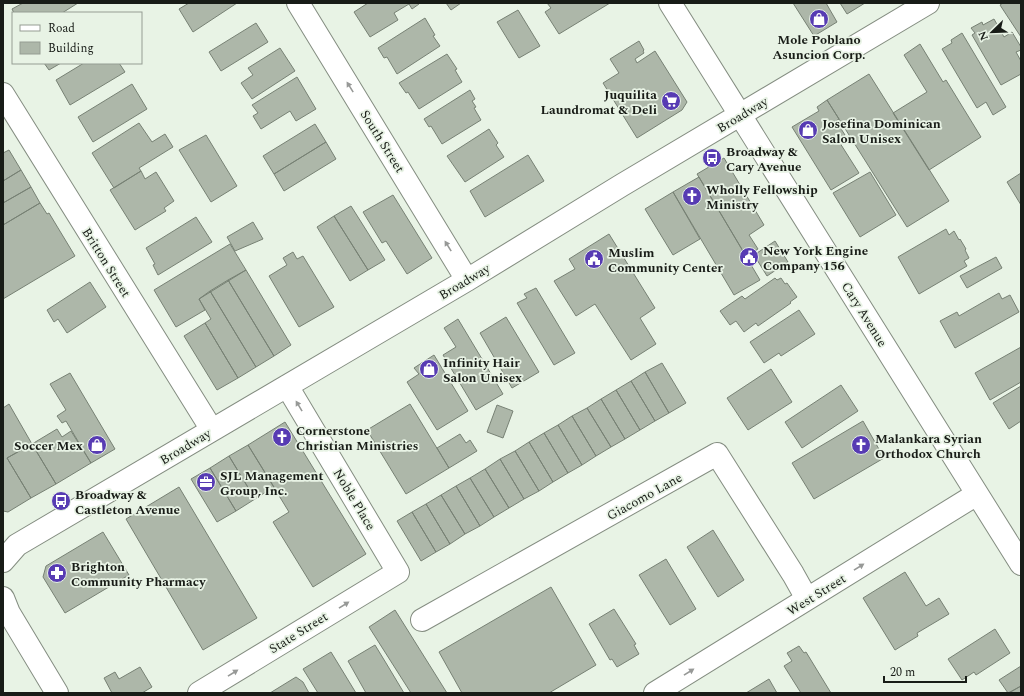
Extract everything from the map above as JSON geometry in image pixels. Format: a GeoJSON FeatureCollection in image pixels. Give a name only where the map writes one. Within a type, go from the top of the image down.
{"type":"FeatureCollection","features":[{"type":"Feature","properties":{"kind":"street","name":"South Street"},"geometry":{"type":"LineString","coordinates":[[298,3],[467,280]]}},
{"type":"Feature","properties":{"kind":"street","name":"Cary Avenue"},"geometry":{"type":"LineString","coordinates":[[670,3],[1021,564]]}},
{"type":"Feature","properties":{"kind":"street","name":"Broadway"},"geometry":{"type":"LineString","coordinates":[[3,561],[17,545],[467,280],[928,3]]}},
{"type":"Feature","properties":{"kind":"street","name":"Britton Street"},"geometry":{"type":"LineString","coordinates":[[3,94],[212,430]]}},
{"type":"Feature","properties":{"kind":"street","name":"Noble Place"},"geometry":{"type":"LineString","coordinates":[[287,386],[398,572]]}},
{"type":"Feature","properties":{"kind":"street","name":"Giacomo Lane"},"geometry":{"type":"LineString","coordinates":[[422,620],[718,454],[807,599]]}},
{"type":"Feature","properties":{"kind":"street","name":"West Street"},"geometry":{"type":"LineString","coordinates":[[655,693],[977,494]]}},
{"type":"Feature","properties":{"kind":"street","name":"State Street"},"geometry":{"type":"LineString","coordinates":[[200,693],[398,572]]}},
{"type":"Feature","properties":{"kind":"street"},"geometry":{"type":"LineString","coordinates":[[3,598],[9,613],[57,693]]}},
{"type":"Feature","properties":{"kind":"building"},"geometry":{"type":"Polygon","coordinates":[[[23,3],[78,3],[64,12],[14,12],[12,9],[23,3]]]}},
{"type":"Feature","properties":{"kind":"building"},"geometry":{"type":"Polygon","coordinates":[[[189,3],[237,3],[193,32],[179,9],[189,3]]]}},
{"type":"Feature","properties":{"kind":"building"},"geometry":{"type":"Polygon","coordinates":[[[368,3],[419,4],[412,9],[409,4],[394,13],[398,20],[370,37],[354,12],[368,3]]]}},
{"type":"Feature","properties":{"kind":"building"},"geometry":{"type":"Polygon","coordinates":[[[446,3],[461,3],[451,10],[446,3]]]}},
{"type":"Feature","properties":{"kind":"building"},"geometry":{"type":"Polygon","coordinates":[[[547,3],[610,3],[559,34],[545,12],[551,8],[547,3]]]}},
{"type":"Feature","properties":{"kind":"building"},"geometry":{"type":"Polygon","coordinates":[[[793,3],[826,3],[837,22],[814,36],[793,3]]]}},
{"type":"Feature","properties":{"kind":"building"},"geometry":{"type":"Polygon","coordinates":[[[840,3],[865,3],[847,14],[840,3]]]}},
{"type":"Feature","properties":{"kind":"building"},"geometry":{"type":"Polygon","coordinates":[[[1003,3],[1021,3],[1021,37],[1000,5],[1003,3]]]}},
{"type":"Feature","properties":{"kind":"building"},"geometry":{"type":"Polygon","coordinates":[[[518,10],[540,46],[519,58],[497,22],[518,10]]]}},
{"type":"Feature","properties":{"kind":"building"},"geometry":{"type":"Polygon","coordinates":[[[425,18],[435,35],[433,36],[440,46],[397,74],[387,57],[384,58],[378,48],[425,18]]]}},
{"type":"Feature","properties":{"kind":"building"},"geometry":{"type":"Polygon","coordinates":[[[994,19],[1004,37],[1012,32],[1021,47],[1021,50],[1016,52],[1021,61],[1021,74],[1001,85],[972,35],[975,33],[971,28],[982,22],[983,25],[994,19]]]}},
{"type":"Feature","properties":{"kind":"building"},"geometry":{"type":"Polygon","coordinates":[[[256,23],[268,42],[221,71],[209,52],[256,23]]]}},
{"type":"Feature","properties":{"kind":"building"},"geometry":{"type":"Polygon","coordinates":[[[962,33],[1006,107],[993,115],[986,102],[977,108],[942,49],[952,43],[951,40],[962,33]]]}},
{"type":"Feature","properties":{"kind":"building"},"geometry":{"type":"Polygon","coordinates":[[[639,41],[644,53],[635,59],[637,63],[655,51],[687,102],[682,110],[637,138],[603,83],[619,73],[610,59],[639,41]]]}},
{"type":"Feature","properties":{"kind":"building"},"geometry":{"type":"Polygon","coordinates":[[[920,44],[943,82],[946,80],[981,137],[929,170],[893,113],[927,92],[904,55],[920,44]]]}},
{"type":"Feature","properties":{"kind":"building"},"geometry":{"type":"Polygon","coordinates":[[[280,48],[295,71],[252,99],[241,83],[253,75],[248,68],[280,48]]]}},
{"type":"Feature","properties":{"kind":"building"},"geometry":{"type":"Polygon","coordinates":[[[447,54],[457,69],[455,70],[462,82],[419,109],[408,92],[406,93],[399,83],[447,54]]]}},
{"type":"Feature","properties":{"kind":"building"},"geometry":{"type":"Polygon","coordinates":[[[45,64],[59,64],[49,70],[45,64]]]}},
{"type":"Feature","properties":{"kind":"building"},"geometry":{"type":"Polygon","coordinates":[[[82,64],[120,64],[125,72],[70,105],[56,80],[82,64]]]}},
{"type":"Feature","properties":{"kind":"building"},"geometry":{"type":"Polygon","coordinates":[[[869,74],[949,201],[907,227],[827,100],[869,74]]]}},
{"type":"Feature","properties":{"kind":"building"},"geometry":{"type":"Polygon","coordinates":[[[297,77],[316,109],[296,121],[290,111],[261,129],[253,116],[258,113],[252,105],[297,77]]]}},
{"type":"Feature","properties":{"kind":"building"},"geometry":{"type":"Polygon","coordinates":[[[132,84],[147,109],[93,142],[78,117],[132,84]]]}},
{"type":"Feature","properties":{"kind":"building"},"geometry":{"type":"Polygon","coordinates":[[[470,90],[475,99],[472,101],[476,107],[474,108],[481,120],[442,144],[431,126],[429,127],[424,119],[470,90]]]}},
{"type":"Feature","properties":{"kind":"building"},"geometry":{"type":"Polygon","coordinates":[[[827,100],[839,119],[836,121],[845,135],[838,140],[859,173],[831,190],[792,127],[819,111],[817,107],[827,100]]]}},
{"type":"Feature","properties":{"kind":"building"},"geometry":{"type":"Polygon","coordinates":[[[139,123],[152,142],[165,134],[173,147],[139,168],[141,171],[114,188],[92,153],[139,123]]]}},
{"type":"Feature","properties":{"kind":"building"},"geometry":{"type":"Polygon","coordinates":[[[315,124],[326,142],[274,174],[263,156],[315,124]]]}},
{"type":"Feature","properties":{"kind":"building"},"geometry":{"type":"Polygon","coordinates":[[[489,129],[498,143],[496,145],[504,157],[465,182],[447,156],[489,129]]]}},
{"type":"Feature","properties":{"kind":"building"},"geometry":{"type":"Polygon","coordinates":[[[206,135],[237,186],[211,202],[179,150],[206,135]]]}},
{"type":"Feature","properties":{"kind":"building"},"geometry":{"type":"Polygon","coordinates":[[[326,142],[336,159],[284,191],[274,174],[326,142]]]}},
{"type":"Feature","properties":{"kind":"building"},"geometry":{"type":"Polygon","coordinates":[[[9,150],[21,170],[3,181],[3,153],[9,150]]]}},
{"type":"Feature","properties":{"kind":"building"},"geometry":{"type":"Polygon","coordinates":[[[528,155],[544,181],[485,217],[470,191],[528,155]]]}},
{"type":"Feature","properties":{"kind":"building"},"geometry":{"type":"Polygon","coordinates":[[[724,158],[764,225],[749,235],[758,249],[746,256],[697,174],[724,158]]]}},
{"type":"Feature","properties":{"kind":"building"},"geometry":{"type":"Polygon","coordinates":[[[21,170],[31,187],[3,203],[3,181],[21,170]]]}},
{"type":"Feature","properties":{"kind":"building"},"geometry":{"type":"Polygon","coordinates":[[[141,171],[145,179],[156,172],[174,201],[164,208],[166,211],[135,230],[110,190],[141,171]]]}},
{"type":"Feature","properties":{"kind":"building"},"geometry":{"type":"Polygon","coordinates":[[[870,172],[896,215],[860,237],[833,193],[870,172]]]}},
{"type":"Feature","properties":{"kind":"building"},"geometry":{"type":"Polygon","coordinates":[[[1021,173],[1021,205],[1007,182],[1021,173]]]}},
{"type":"Feature","properties":{"kind":"building"},"geometry":{"type":"Polygon","coordinates":[[[699,177],[760,280],[734,295],[673,192],[699,177]]]}},
{"type":"Feature","properties":{"kind":"building"},"geometry":{"type":"Polygon","coordinates":[[[31,187],[40,203],[3,225],[3,203],[31,187]]]}},
{"type":"Feature","properties":{"kind":"building"},"geometry":{"type":"Polygon","coordinates":[[[673,192],[700,239],[673,255],[645,209],[673,192]]]}},
{"type":"Feature","properties":{"kind":"building"},"geometry":{"type":"Polygon","coordinates":[[[393,195],[432,258],[407,274],[386,241],[382,243],[363,212],[393,195]]]}},
{"type":"Feature","properties":{"kind":"building"},"geometry":{"type":"Polygon","coordinates":[[[40,203],[47,214],[49,213],[75,256],[3,299],[3,225],[40,203]]]}},
{"type":"Feature","properties":{"kind":"building"},"geometry":{"type":"Polygon","coordinates":[[[351,206],[385,260],[368,270],[334,216],[351,206]]]}},
{"type":"Feature","properties":{"kind":"building"},"geometry":{"type":"Polygon","coordinates":[[[334,216],[368,270],[350,281],[317,227],[334,216]]]}},
{"type":"Feature","properties":{"kind":"building"},"geometry":{"type":"Polygon","coordinates":[[[196,217],[212,242],[158,275],[153,265],[155,264],[146,248],[196,217]]]}},
{"type":"Feature","properties":{"kind":"building"},"geometry":{"type":"Polygon","coordinates":[[[253,222],[263,239],[235,251],[227,237],[253,222]]]}},
{"type":"Feature","properties":{"kind":"building"},"geometry":{"type":"Polygon","coordinates":[[[946,229],[949,235],[954,231],[966,249],[965,250],[969,258],[964,261],[967,266],[919,294],[898,257],[946,229]]]}},
{"type":"Feature","properties":{"kind":"building"},"geometry":{"type":"Polygon","coordinates":[[[609,234],[655,308],[640,318],[656,344],[631,360],[595,304],[576,316],[554,281],[575,269],[569,259],[609,234]]]}},
{"type":"Feature","properties":{"kind":"building"},"geometry":{"type":"Polygon","coordinates":[[[775,241],[788,262],[767,276],[754,255],[775,241]]]}},
{"type":"Feature","properties":{"kind":"building"},"geometry":{"type":"Polygon","coordinates":[[[230,244],[246,270],[199,299],[205,310],[176,327],[154,290],[230,244]]]}},
{"type":"Feature","properties":{"kind":"building"},"geometry":{"type":"Polygon","coordinates":[[[293,252],[297,259],[303,256],[334,307],[299,327],[269,276],[287,265],[283,258],[293,252]]]}},
{"type":"Feature","properties":{"kind":"building"},"geometry":{"type":"Polygon","coordinates":[[[996,257],[1002,268],[967,288],[960,276],[996,257]]]}},
{"type":"Feature","properties":{"kind":"building"},"geometry":{"type":"Polygon","coordinates":[[[246,270],[291,345],[274,356],[228,280],[246,270]]]}},
{"type":"Feature","properties":{"kind":"building"},"geometry":{"type":"Polygon","coordinates":[[[775,278],[777,280],[781,278],[785,284],[787,283],[797,297],[790,302],[791,303],[758,326],[756,323],[744,332],[736,321],[730,325],[720,311],[742,296],[745,299],[775,278]]]}},
{"type":"Feature","properties":{"kind":"building"},"geometry":{"type":"Polygon","coordinates":[[[228,280],[274,356],[256,367],[210,291],[228,280]]]}},
{"type":"Feature","properties":{"kind":"building"},"geometry":{"type":"Polygon","coordinates":[[[90,282],[106,307],[67,333],[58,319],[54,322],[47,310],[90,282]]]}},
{"type":"Feature","properties":{"kind":"building"},"geometry":{"type":"Polygon","coordinates":[[[536,288],[575,353],[554,365],[517,303],[527,298],[524,294],[536,288]]]}},
{"type":"Feature","properties":{"kind":"building"},"geometry":{"type":"Polygon","coordinates":[[[210,291],[256,367],[238,378],[205,323],[211,319],[199,299],[210,291]]]}},
{"type":"Feature","properties":{"kind":"building"},"geometry":{"type":"Polygon","coordinates":[[[999,293],[1002,299],[1010,295],[1019,312],[955,348],[940,321],[957,312],[959,316],[999,293]]]}},
{"type":"Feature","properties":{"kind":"building"},"geometry":{"type":"Polygon","coordinates":[[[799,310],[815,334],[781,356],[779,353],[764,363],[750,342],[799,310]]]}},
{"type":"Feature","properties":{"kind":"building"},"geometry":{"type":"Polygon","coordinates":[[[506,317],[539,372],[512,388],[480,333],[506,317]]]}},
{"type":"Feature","properties":{"kind":"building"},"geometry":{"type":"Polygon","coordinates":[[[458,319],[503,394],[476,410],[443,355],[456,347],[444,328],[458,319]]]}},
{"type":"Feature","properties":{"kind":"building"},"geometry":{"type":"Polygon","coordinates":[[[205,323],[238,378],[217,390],[184,336],[205,323]]]}},
{"type":"Feature","properties":{"kind":"building"},"geometry":{"type":"Polygon","coordinates":[[[1021,347],[1021,382],[990,400],[975,373],[1021,347]]]}},
{"type":"Feature","properties":{"kind":"building"},"geometry":{"type":"Polygon","coordinates":[[[434,355],[468,411],[437,430],[407,382],[419,374],[414,368],[434,355]]]}},
{"type":"Feature","properties":{"kind":"building"},"geometry":{"type":"Polygon","coordinates":[[[662,363],[686,403],[669,413],[645,372],[662,363]]]}},
{"type":"Feature","properties":{"kind":"building"},"geometry":{"type":"Polygon","coordinates":[[[771,369],[792,402],[748,430],[727,398],[771,369]]]}},
{"type":"Feature","properties":{"kind":"building"},"geometry":{"type":"Polygon","coordinates":[[[645,372],[669,413],[655,421],[631,381],[645,372]]]}},
{"type":"Feature","properties":{"kind":"building"},"geometry":{"type":"Polygon","coordinates":[[[70,373],[115,449],[91,463],[66,421],[62,423],[57,416],[66,410],[50,384],[70,373]]]}},
{"type":"Feature","properties":{"kind":"building"},"geometry":{"type":"Polygon","coordinates":[[[631,381],[655,421],[640,430],[616,390],[631,381]]]}},
{"type":"Feature","properties":{"kind":"building"},"geometry":{"type":"Polygon","coordinates":[[[841,385],[858,411],[802,448],[785,422],[841,385]]]}},
{"type":"Feature","properties":{"kind":"building"},"geometry":{"type":"Polygon","coordinates":[[[1021,386],[1021,421],[1009,429],[993,403],[1021,386]]]}},
{"type":"Feature","properties":{"kind":"building"},"geometry":{"type":"Polygon","coordinates":[[[616,390],[640,430],[625,439],[601,399],[616,390]]]}},
{"type":"Feature","properties":{"kind":"building"},"geometry":{"type":"Polygon","coordinates":[[[601,399],[625,439],[611,447],[587,408],[601,399]]]}},
{"type":"Feature","properties":{"kind":"building"},"geometry":{"type":"Polygon","coordinates":[[[9,404],[32,444],[7,458],[31,498],[8,512],[3,511],[3,408],[9,404]]]}},
{"type":"Feature","properties":{"kind":"building"},"geometry":{"type":"Polygon","coordinates":[[[410,404],[449,468],[406,494],[367,430],[410,404]]]}},
{"type":"Feature","properties":{"kind":"building"},"geometry":{"type":"Polygon","coordinates":[[[497,405],[513,411],[503,438],[487,432],[497,405]]]}},
{"type":"Feature","properties":{"kind":"building"},"geometry":{"type":"Polygon","coordinates":[[[587,408],[611,447],[596,456],[572,416],[587,408]]]}},
{"type":"Feature","properties":{"kind":"building"},"geometry":{"type":"Polygon","coordinates":[[[572,416],[596,456],[582,465],[558,425],[572,416]]]}},
{"type":"Feature","properties":{"kind":"building"},"geometry":{"type":"Polygon","coordinates":[[[863,421],[884,458],[814,499],[792,463],[863,421]]]}},
{"type":"Feature","properties":{"kind":"building"},"geometry":{"type":"Polygon","coordinates":[[[285,422],[366,554],[313,587],[273,522],[289,512],[248,445],[285,422]]]}},
{"type":"Feature","properties":{"kind":"building"},"geometry":{"type":"Polygon","coordinates":[[[558,425],[582,465],[568,473],[544,433],[558,425]]]}},
{"type":"Feature","properties":{"kind":"building"},"geometry":{"type":"Polygon","coordinates":[[[57,429],[62,437],[71,431],[91,463],[56,484],[32,444],[57,429]]]}},
{"type":"Feature","properties":{"kind":"building"},"geometry":{"type":"Polygon","coordinates":[[[544,433],[568,473],[553,482],[529,442],[544,433]]]}},
{"type":"Feature","properties":{"kind":"building"},"geometry":{"type":"Polygon","coordinates":[[[460,434],[466,443],[470,440],[477,451],[449,468],[437,448],[460,434]]]}},
{"type":"Feature","properties":{"kind":"building"},"geometry":{"type":"Polygon","coordinates":[[[529,442],[553,482],[539,491],[515,451],[529,442]]]}},
{"type":"Feature","properties":{"kind":"building"},"geometry":{"type":"Polygon","coordinates":[[[32,444],[56,484],[31,498],[7,458],[32,444]]]}},
{"type":"Feature","properties":{"kind":"building"},"geometry":{"type":"Polygon","coordinates":[[[248,445],[274,487],[255,499],[229,456],[248,445]]]}},
{"type":"Feature","properties":{"kind":"building"},"geometry":{"type":"Polygon","coordinates":[[[515,451],[539,491],[524,499],[500,459],[515,451]]]}},
{"type":"Feature","properties":{"kind":"building"},"geometry":{"type":"Polygon","coordinates":[[[229,456],[255,499],[236,511],[210,468],[229,456]]]}},
{"type":"Feature","properties":{"kind":"building"},"geometry":{"type":"Polygon","coordinates":[[[500,459],[524,499],[509,508],[485,469],[500,459]]]}},
{"type":"Feature","properties":{"kind":"building"},"geometry":{"type":"Polygon","coordinates":[[[210,468],[236,511],[217,522],[191,479],[210,468]]]}},
{"type":"Feature","properties":{"kind":"building"},"geometry":{"type":"Polygon","coordinates":[[[485,469],[509,508],[494,517],[470,478],[485,469]]]}},
{"type":"Feature","properties":{"kind":"building"},"geometry":{"type":"Polygon","coordinates":[[[470,478],[494,517],[480,526],[456,486],[470,478]]]}},
{"type":"Feature","properties":{"kind":"building"},"geometry":{"type":"Polygon","coordinates":[[[456,486],[480,526],[465,534],[441,495],[456,486]]]}},
{"type":"Feature","properties":{"kind":"building"},"geometry":{"type":"Polygon","coordinates":[[[179,487],[257,618],[203,650],[126,519],[179,487]]]}},
{"type":"Feature","properties":{"kind":"building"},"geometry":{"type":"Polygon","coordinates":[[[441,495],[465,534],[450,544],[426,504],[441,495]]]}},
{"type":"Feature","properties":{"kind":"building"},"geometry":{"type":"Polygon","coordinates":[[[426,504],[450,544],[436,552],[412,512],[426,504]]]}},
{"type":"Feature","properties":{"kind":"building"},"geometry":{"type":"Polygon","coordinates":[[[412,512],[436,552],[421,561],[397,521],[412,512]]]}},
{"type":"Feature","properties":{"kind":"building"},"geometry":{"type":"Polygon","coordinates":[[[713,530],[744,580],[718,597],[687,547],[713,530]]]}},
{"type":"Feature","properties":{"kind":"building"},"geometry":{"type":"Polygon","coordinates":[[[103,532],[129,575],[65,613],[43,577],[46,566],[103,532]]]}},
{"type":"Feature","properties":{"kind":"building"},"geometry":{"type":"Polygon","coordinates":[[[666,559],[696,609],[670,625],[639,575],[666,559]]]}},
{"type":"Feature","properties":{"kind":"building"},"geometry":{"type":"Polygon","coordinates":[[[905,572],[926,606],[939,598],[949,614],[917,633],[918,636],[895,650],[863,598],[905,572]]]}},
{"type":"Feature","properties":{"kind":"building"},"geometry":{"type":"Polygon","coordinates":[[[551,587],[596,665],[549,693],[462,693],[439,652],[551,587]]]}},
{"type":"Feature","properties":{"kind":"building"},"geometry":{"type":"Polygon","coordinates":[[[614,609],[636,644],[634,645],[639,654],[617,667],[612,659],[610,660],[589,624],[614,609]]]}},
{"type":"Feature","properties":{"kind":"building"},"geometry":{"type":"Polygon","coordinates":[[[395,610],[447,693],[411,693],[369,627],[395,610]]]}},
{"type":"Feature","properties":{"kind":"building"},"geometry":{"type":"Polygon","coordinates":[[[995,629],[1010,653],[976,675],[974,672],[962,680],[948,659],[995,629]]]}},
{"type":"Feature","properties":{"kind":"building"},"geometry":{"type":"Polygon","coordinates":[[[375,645],[404,693],[366,693],[348,661],[375,645]]]}},
{"type":"Feature","properties":{"kind":"building"},"geometry":{"type":"Polygon","coordinates":[[[799,646],[804,653],[806,652],[831,693],[801,693],[784,666],[792,661],[787,653],[799,646]]]}},
{"type":"Feature","properties":{"kind":"building"},"geometry":{"type":"Polygon","coordinates":[[[331,652],[356,693],[318,693],[303,669],[331,652]]]}},
{"type":"Feature","properties":{"kind":"building"},"geometry":{"type":"Polygon","coordinates":[[[1021,666],[1021,686],[1008,693],[999,680],[1021,666]]]}},
{"type":"Feature","properties":{"kind":"building"},"geometry":{"type":"Polygon","coordinates":[[[140,667],[152,687],[142,693],[112,693],[104,678],[115,672],[119,679],[140,667]]]}},
{"type":"Feature","properties":{"kind":"building"},"geometry":{"type":"Polygon","coordinates":[[[296,677],[303,682],[309,693],[270,693],[296,677]]]}},
{"type":"Feature","properties":{"kind":"building"},"geometry":{"type":"Polygon","coordinates":[[[769,679],[777,693],[746,693],[769,679]]]}},
{"type":"Feature","properties":{"kind":"building"},"geometry":{"type":"Polygon","coordinates":[[[1021,686],[1021,693],[1009,693],[1021,686]]]}},
{"type":"Feature","properties":{"kind":"place","name":"Mole Poblano Asuncion Corp."},"geometry":{"type":"Point","coordinates":[819,19]}},
{"type":"Feature","properties":{"kind":"place","name":"Juquilita Laundromat & Deli"},"geometry":{"type":"Point","coordinates":[671,101]}},
{"type":"Feature","properties":{"kind":"place","name":"Josefina Dominican Salon Unisex"},"geometry":{"type":"Point","coordinates":[808,130]}},
{"type":"Feature","properties":{"kind":"place","name":"Broadway & Cary Avenue"},"geometry":{"type":"Point","coordinates":[712,158]}},
{"type":"Feature","properties":{"kind":"place","name":"Wholly Fellowship Ministry"},"geometry":{"type":"Point","coordinates":[692,196]}},
{"type":"Feature","properties":{"kind":"place","name":"New York Engine Company 156"},"geometry":{"type":"Point","coordinates":[749,257]}},
{"type":"Feature","properties":{"kind":"place","name":"Muslim Community Center"},"geometry":{"type":"Point","coordinates":[594,259]}},
{"type":"Feature","properties":{"kind":"place","name":"Infinity Hair Salon Unisex"},"geometry":{"type":"Point","coordinates":[429,369]}},
{"type":"Feature","properties":{"kind":"place","name":"Cornerstone Christian Ministries"},"geometry":{"type":"Point","coordinates":[282,437]}},
{"type":"Feature","properties":{"kind":"place","name":"Soccer Mex"},"geometry":{"type":"Point","coordinates":[97,445]}},
{"type":"Feature","properties":{"kind":"place","name":"Malankara Syrian Orthodox Church"},"geometry":{"type":"Point","coordinates":[861,445]}},
{"type":"Feature","properties":{"kind":"place","name":"SJL Management Group, Inc."},"geometry":{"type":"Point","coordinates":[206,482]}},
{"type":"Feature","properties":{"kind":"place","name":"Broadway & Castleton Avenue"},"geometry":{"type":"Point","coordinates":[61,501]}},
{"type":"Feature","properties":{"kind":"place","name":"Brighton Community Pharmacy"},"geometry":{"type":"Point","coordinates":[57,573]}}]}
